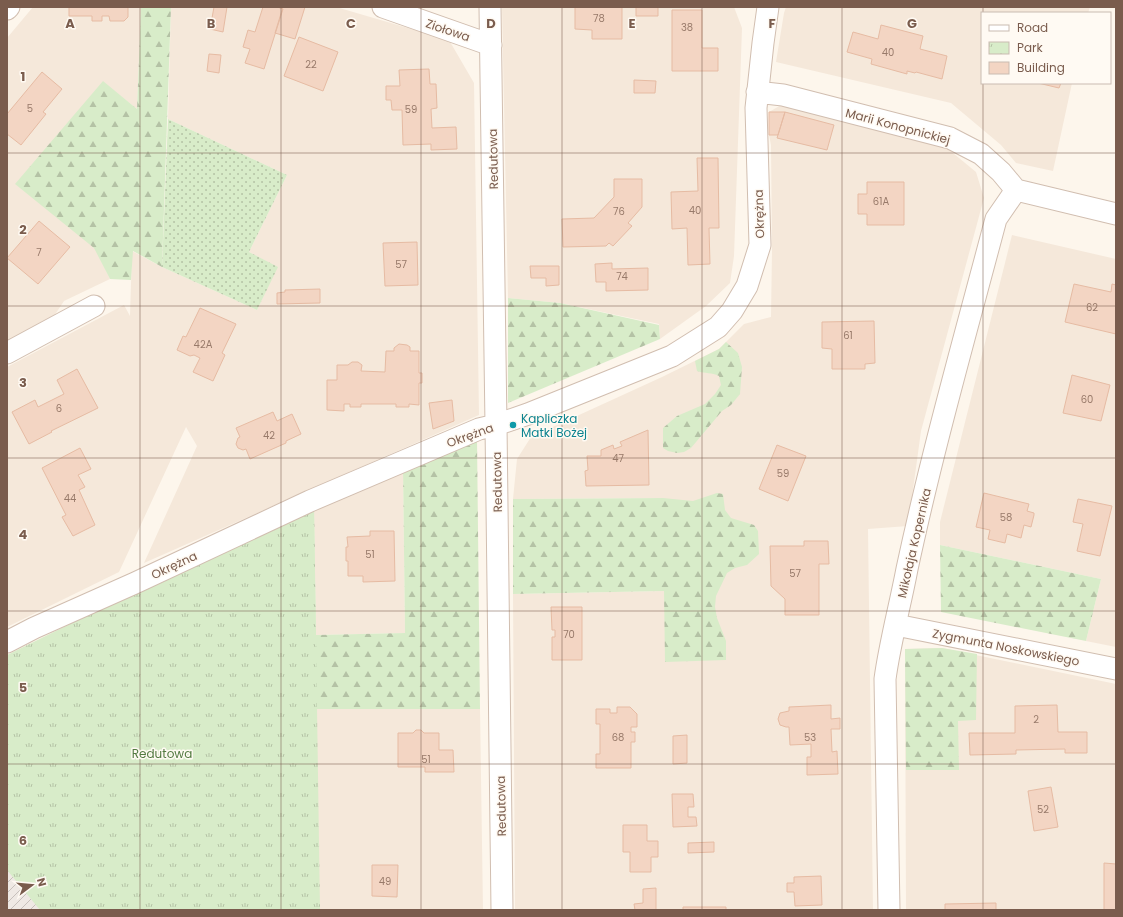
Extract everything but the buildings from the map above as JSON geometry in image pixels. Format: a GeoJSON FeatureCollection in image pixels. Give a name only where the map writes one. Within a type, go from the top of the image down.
{"type":"FeatureCollection","features":[{"type":"Feature","properties":{"kind":"street","name":"Ziołowa"},"geometry":{"type":"LineString","coordinates":[[383,7],[491,44]]}},
{"type":"Feature","properties":{"kind":"street","name":"Redutowa"},"geometry":{"type":"LineString","coordinates":[[490,7],[502,910]]}},
{"type":"Feature","properties":{"kind":"street","name":"Okrężna"},"geometry":{"type":"LineString","coordinates":[[7,642],[34,628],[135,583],[310,501],[479,429],[496,425],[672,356],[718,327],[732,311],[747,286],[760,245],[757,92],[768,7]]}},
{"type":"Feature","properties":{"kind":"street","name":"Marii Konopnickiej"},"geometry":{"type":"LineString","coordinates":[[757,92],[783,95],[950,138],[981,154],[1001,172],[1016,190]]}},
{"type":"Feature","properties":{"kind":"street"},"geometry":{"type":"LineString","coordinates":[[1016,190],[1116,214]]}},
{"type":"Feature","properties":{"kind":"street","name":"Mikołaja Kopernika"},"geometry":{"type":"LineString","coordinates":[[888,910],[885,679],[889,649],[896,625],[920,512],[996,219],[1016,190]]}},
{"type":"Feature","properties":{"kind":"street"},"geometry":{"type":"LineString","coordinates":[[7,353],[94,306]]}},
{"type":"Feature","properties":{"kind":"street","name":"Zygmunta Noskowskiego"},"geometry":{"type":"LineString","coordinates":[[896,625],[1116,669]]}},
{"type":"Feature","properties":{"kind":"shaded area"},"geometry":{"type":"Polygon","coordinates":[[[33,7],[141,7],[137,109],[103,82],[16,184],[95,248],[110,279],[64,301],[50,322],[7,345],[7,38],[33,7]]]}},
{"type":"Feature","properties":{"kind":"shaded area"},"geometry":{"type":"Polygon","coordinates":[[[171,7],[336,7],[449,40],[474,83],[479,415],[144,563],[197,446],[186,427],[119,572],[7,627],[7,367],[124,305],[130,316],[132,251],[162,267],[257,310],[277,267],[249,252],[287,175],[168,119],[171,7]]]}},
{"type":"Feature","properties":{"kind":"shaded area"},"geometry":{"type":"Polygon","coordinates":[[[502,7],[734,7],[742,28],[734,256],[730,283],[706,306],[660,339],[659,324],[560,303],[508,298],[502,7]]]}},
{"type":"Feature","properties":{"kind":"shaded area"},"geometry":{"type":"Polygon","coordinates":[[[786,7],[1090,7],[1088,12],[981,12],[981,84],[1072,84],[1053,171],[1016,163],[1001,145],[951,103],[776,62],[786,7]]]}},
{"type":"Feature","properties":{"kind":"shaded area"},"geometry":{"type":"Polygon","coordinates":[[[788,101],[942,144],[976,172],[984,198],[921,431],[908,526],[868,529],[873,910],[515,910],[513,594],[664,591],[663,498],[513,499],[517,459],[531,437],[719,349],[744,324],[771,317],[771,145],[769,135],[769,112],[788,101]]]}},
{"type":"Feature","properties":{"kind":"shaded area"},"geometry":{"type":"Polygon","coordinates":[[[1012,235],[1116,259],[1116,647],[1086,641],[1101,579],[940,545],[940,522],[1012,235]]]}},
{"type":"Feature","properties":{"kind":"shaded area"},"geometry":{"type":"Polygon","coordinates":[[[403,469],[405,633],[316,635],[313,503],[403,469]]]}},
{"type":"Feature","properties":{"kind":"shaded area"},"geometry":{"type":"Polygon","coordinates":[[[942,648],[1116,684],[1116,910],[906,910],[905,649],[942,648]]]}},
{"type":"Feature","properties":{"kind":"shaded area"},"geometry":{"type":"Polygon","coordinates":[[[315,709],[480,709],[483,910],[319,910],[315,709]]]}},
{"type":"Feature","properties":{"kind":"shaded area"},"geometry":{"type":"Polygon","coordinates":[[[7,864],[44,910],[7,910],[7,864]]]}},
{"type":"Feature","properties":{"kind":"green space"},"geometry":{"type":"Polygon","coordinates":[[[141,7],[171,7],[162,267],[133,251],[131,280],[110,279],[94,248],[15,184],[103,81],[137,109],[141,7]]]}},
{"type":"Feature","properties":{"kind":"green space"},"geometry":{"type":"Polygon","coordinates":[[[168,119],[287,175],[249,252],[278,267],[257,310],[162,267],[168,119]]]}},
{"type":"Feature","properties":{"kind":"green space"},"geometry":{"type":"Polygon","coordinates":[[[508,298],[560,303],[659,325],[660,339],[508,403],[508,298]]]}},
{"type":"Feature","properties":{"kind":"green space"},"geometry":{"type":"Polygon","coordinates":[[[726,342],[738,353],[742,367],[740,394],[731,405],[722,411],[691,448],[684,452],[677,453],[668,451],[663,448],[663,428],[677,416],[705,404],[715,394],[721,385],[719,376],[697,371],[695,361],[719,349],[726,342]]]}},
{"type":"Feature","properties":{"kind":"green space"},"geometry":{"type":"Polygon","coordinates":[[[477,439],[480,709],[315,709],[7,659],[314,512],[316,635],[405,633],[403,469],[477,439]]]}},
{"type":"Feature","properties":{"kind":"green space"},"geometry":{"type":"Polygon","coordinates":[[[717,493],[723,494],[725,510],[731,518],[754,525],[758,531],[759,554],[747,565],[735,568],[727,573],[716,596],[715,607],[717,618],[726,641],[726,660],[665,662],[664,591],[513,594],[513,499],[663,498],[693,501],[717,493]]]}},
{"type":"Feature","properties":{"kind":"green space","name":"Redutowa"},"geometry":{"type":"Polygon","coordinates":[[[314,504],[320,910],[40,910],[7,870],[7,655],[314,504]]]}},
{"type":"Feature","properties":{"kind":"green space"},"geometry":{"type":"Polygon","coordinates":[[[940,545],[1101,579],[1086,641],[941,612],[940,545]]]}},
{"type":"Feature","properties":{"kind":"green space"},"geometry":{"type":"Polygon","coordinates":[[[942,648],[977,654],[976,720],[958,721],[959,770],[906,770],[905,649],[942,648]]]}},
{"type":"Feature","properties":{"kind":"place","name":"Kapliczka Matki Bożej"},"geometry":{"type":"Point","coordinates":[513,425]}}]}
